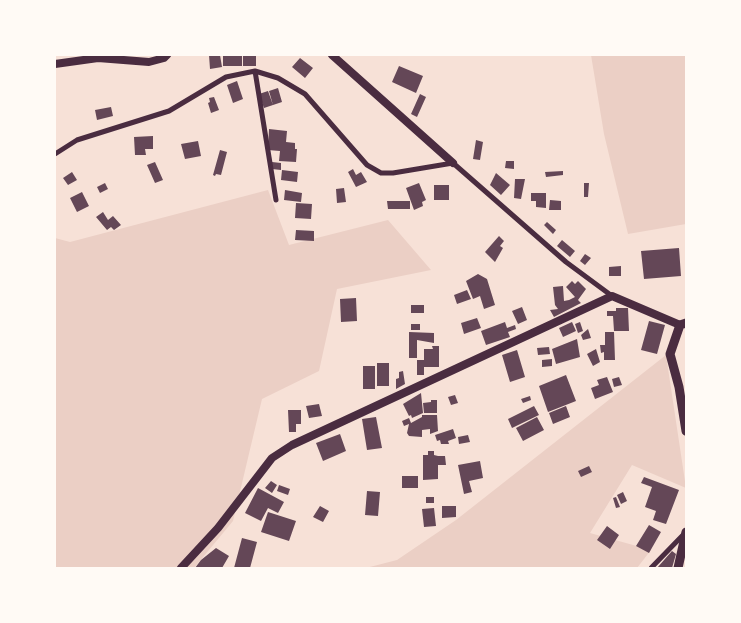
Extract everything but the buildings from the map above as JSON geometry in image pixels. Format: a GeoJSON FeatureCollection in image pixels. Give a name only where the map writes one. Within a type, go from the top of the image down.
{"type":"FeatureCollection","features":[{"type":"Feature","properties":{"kind":"main road"},"geometry":{"type":"LineString","coordinates":[[683,324],[670,354],[679,387],[686,432]]}},
{"type":"Feature","properties":{"kind":"main road"},"geometry":{"type":"LineString","coordinates":[[678,568],[686,532]]}},
{"type":"Feature","properties":{"kind":"street"},"geometry":{"type":"LineString","coordinates":[[55,64],[98,58],[149,62],[164,58],[167,55]]}},
{"type":"Feature","properties":{"kind":"street"},"geometry":{"type":"LineString","coordinates":[[332,55],[566,262],[612,296],[683,324]]}},
{"type":"Feature","properties":{"kind":"street"},"geometry":{"type":"LineString","coordinates":[[55,154],[77,140],[169,111],[226,77],[255,71],[278,78],[305,94],[367,165],[381,173],[393,174],[453,162]]}},
{"type":"Feature","properties":{"kind":"street"},"geometry":{"type":"LineString","coordinates":[[255,71],[276,200]]}},
{"type":"Feature","properties":{"kind":"street"},"geometry":{"type":"LineString","coordinates":[[181,568],[218,528],[272,458],[292,445],[612,296]]}},
{"type":"Feature","properties":{"kind":"street"},"geometry":{"type":"LineString","coordinates":[[651,568],[686,532]]}},
{"type":"Feature","properties":{"kind":"shaded area"},"geometry":{"type":"Polygon","coordinates":[[[591,55],[686,55],[686,224],[628,234],[604,134],[591,55]]]}},
{"type":"Feature","properties":{"kind":"shaded area"},"geometry":{"type":"Polygon","coordinates":[[[268,190],[289,245],[388,220],[431,270],[337,289],[319,371],[262,399],[233,521],[194,568],[55,568],[55,238],[70,242],[268,190]]]}},
{"type":"Feature","properties":{"kind":"shaded area"},"geometry":{"type":"Polygon","coordinates":[[[666,355],[686,488],[632,465],[590,533],[651,550],[637,568],[366,568],[397,560],[456,520],[666,355]]]}}]}
